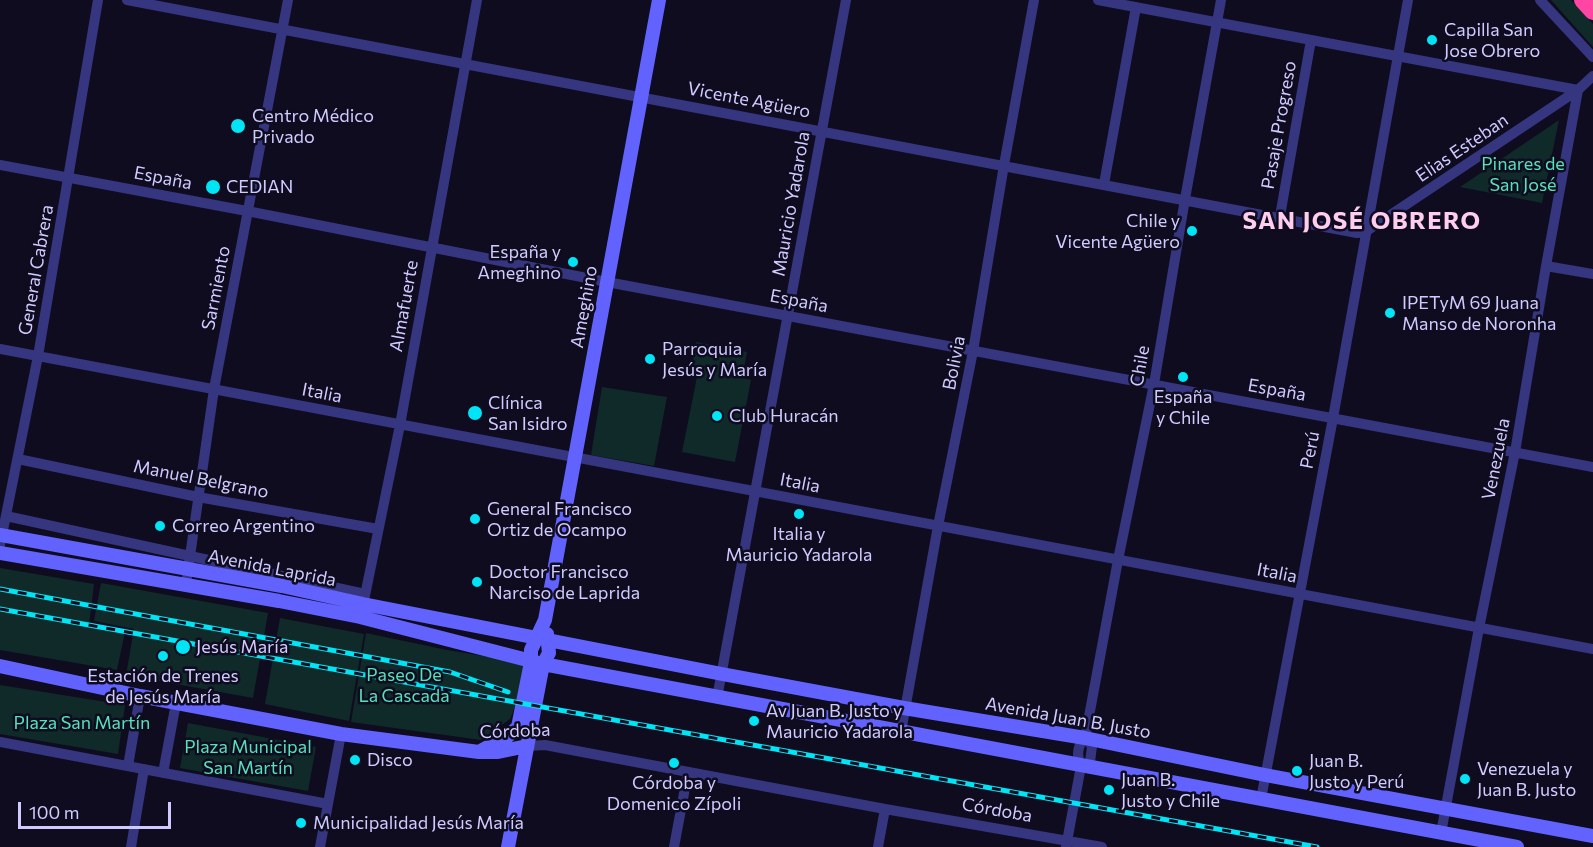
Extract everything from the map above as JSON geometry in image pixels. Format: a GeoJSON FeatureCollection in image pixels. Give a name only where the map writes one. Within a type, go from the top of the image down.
{"type":"FeatureCollection","features":[{"type":"Feature","properties":{"kind":"highway"},"geometry":{"type":"LineString","coordinates":[[1583,0],[1593,10]]}},
{"type":"Feature","properties":{"kind":"main road","name":"Ameghino"},"geometry":{"type":"LineString","coordinates":[[537,663],[549,653],[542,639],[545,620],[659,0]]}},
{"type":"Feature","properties":{"kind":"main road","name":"Avenida Laprida"},"geometry":{"type":"LineString","coordinates":[[1,539],[187,577]]}},
{"type":"Feature","properties":{"kind":"main road","name":"Avenida Laprida"},"geometry":{"type":"LineString","coordinates":[[0,553],[187,577],[282,586],[363,605],[542,639]]}},
{"type":"Feature","properties":{"kind":"main road","name":"Avenida Laprida"},"geometry":{"type":"LineString","coordinates":[[363,605],[537,663]]}},
{"type":"Feature","properties":{"kind":"main road","name":"Avenida Juan B. Justo"},"geometry":{"type":"LineString","coordinates":[[542,639],[904,708],[1085,738],[1265,775],[1593,836]]}},
{"type":"Feature","properties":{"kind":"main road"},"geometry":{"type":"LineString","coordinates":[[537,663],[1517,847]]}},
{"type":"Feature","properties":{"kind":"main road"},"geometry":{"type":"LineString","coordinates":[[508,847],[527,746],[537,663]]}},
{"type":"Feature","properties":{"kind":"main road"},"geometry":{"type":"LineString","coordinates":[[479,752],[508,736],[518,727],[537,663]]}},
{"type":"Feature","properties":{"kind":"main road","name":"Córdoba"},"geometry":{"type":"LineString","coordinates":[[0,666],[140,696],[341,734],[479,752],[498,752],[527,746]]}},
{"type":"Feature","properties":{"kind":"street","name":"General Cabrera"},"geometry":{"type":"LineString","coordinates":[[1,539],[38,357],[98,0]]}},
{"type":"Feature","properties":{"kind":"street","name":"Vicente Agüero"},"geometry":{"type":"LineString","coordinates":[[127,0],[179,5],[282,30],[1280,216],[1358,233],[1365,232]]}},
{"type":"Feature","properties":{"kind":"street","name":"Sarmiento"},"geometry":{"type":"LineString","coordinates":[[187,577],[213,389],[288,0]]}},
{"type":"Feature","properties":{"kind":"street","name":"Almafuerte"},"geometry":{"type":"LineString","coordinates":[[363,605],[400,425],[477,0]]}},
{"type":"Feature","properties":{"kind":"street","name":"Mauricio Yadarola"},"geometry":{"type":"LineString","coordinates":[[717,698],[846,0]]}},
{"type":"Feature","properties":{"kind":"street","name":"Bolivia"},"geometry":{"type":"LineString","coordinates":[[901,732],[938,526],[973,351],[1034,0]]}},
{"type":"Feature","properties":{"kind":"street"},"geometry":{"type":"LineString","coordinates":[[1098,0],[1578,90]]}},
{"type":"Feature","properties":{"kind":"street","name":"Chile"},"geometry":{"type":"LineString","coordinates":[[1067,844],[1081,766],[1077,757],[1080,743],[1085,738],[1154,384],[1221,0]]}},
{"type":"Feature","properties":{"kind":"street","name":"Perú"},"geometry":{"type":"LineString","coordinates":[[1261,799],[1333,418],[1408,0]]}},
{"type":"Feature","properties":{"kind":"street"},"geometry":{"type":"LineString","coordinates":[[1540,0],[1593,57]]}},
{"type":"Feature","properties":{"kind":"street"},"geometry":{"type":"LineString","coordinates":[[1104,184],[1136,7]]}},
{"type":"Feature","properties":{"kind":"street","name":"Pasaje Progreso"},"geometry":{"type":"LineString","coordinates":[[1280,216],[1311,40]]}},
{"type":"Feature","properties":{"kind":"street","name":"Elias Esteban"},"geometry":{"type":"LineString","coordinates":[[1365,232],[1578,90],[1593,76]]}},
{"type":"Feature","properties":{"kind":"street","name":"Venezuela"},"geometry":{"type":"LineString","coordinates":[[1441,833],[1479,627],[1515,452],[1578,90]]}},
{"type":"Feature","properties":{"kind":"street","name":"España"},"geometry":{"type":"LineString","coordinates":[[0,165],[607,282],[1593,467]]}},
{"type":"Feature","properties":{"kind":"street"},"geometry":{"type":"LineString","coordinates":[[1546,266],[1593,274]]}},
{"type":"Feature","properties":{"kind":"street","name":"Italia"},"geometry":{"type":"LineString","coordinates":[[0,350],[1593,649]]}},
{"type":"Feature","properties":{"kind":"street","name":"Manuel Belgrano"},"geometry":{"type":"LineString","coordinates":[[18,459],[198,497],[378,529]]}},
{"type":"Feature","properties":{"kind":"street"},"geometry":{"type":"LineString","coordinates":[[6,516],[190,555],[363,605]]}},
{"type":"Feature","properties":{"kind":"street"},"geometry":{"type":"LineString","coordinates":[[128,766],[140,696]]}},
{"type":"Feature","properties":{"kind":"street"},"geometry":{"type":"LineString","coordinates":[[163,773],[176,703]]}},
{"type":"Feature","properties":{"kind":"street"},"geometry":{"type":"LineString","coordinates":[[320,847],[341,734]]}},
{"type":"Feature","properties":{"kind":"street"},"geometry":{"type":"LineString","coordinates":[[0,742],[328,804]]}},
{"type":"Feature","properties":{"kind":"street","name":"Córdoba"},"geometry":{"type":"LineString","coordinates":[[527,746],[545,745],[1067,844],[1102,847]]}},
{"type":"Feature","properties":{"kind":"street"},"geometry":{"type":"LineString","coordinates":[[131,847],[144,769]]}},
{"type":"Feature","properties":{"kind":"street"},"geometry":{"type":"LineString","coordinates":[[674,847],[688,772]]}},
{"type":"Feature","properties":{"kind":"street"},"geometry":{"type":"LineString","coordinates":[[878,847],[885,809]]}},
{"type":"Feature","properties":{"kind":"green space"},"geometry":{"type":"Polygon","coordinates":[[[1551,0],[1571,0],[1593,24],[1593,47],[1551,0]]]}},
{"type":"Feature","properties":{"kind":"green space","name":"Pinares de San José"},"geometry":{"type":"Polygon","coordinates":[[[1559,120],[1542,203],[1460,187],[1559,120]]]}},
{"type":"Feature","properties":{"kind":"green space","name":"Club Huracán"},"geometry":{"type":"Polygon","coordinates":[[[696,342],[747,352],[742,378],[751,380],[735,462],[682,452],[698,372],[691,370],[696,342]]]}},
{"type":"Feature","properties":{"kind":"green space"},"geometry":{"type":"Polygon","coordinates":[[[602,387],[667,397],[654,466],[591,455],[602,387]]]}},
{"type":"Feature","properties":{"kind":"green space"},"geometry":{"type":"Polygon","coordinates":[[[0,568],[94,584],[89,625],[125,632],[117,670],[0,650],[0,568]]]}},
{"type":"Feature","properties":{"kind":"green space"},"geometry":{"type":"Polygon","coordinates":[[[101,583],[268,613],[253,698],[126,675],[134,629],[94,621],[101,583]]]}},
{"type":"Feature","properties":{"kind":"green space"},"geometry":{"type":"Polygon","coordinates":[[[280,618],[364,634],[349,721],[265,704],[280,618]]]}},
{"type":"Feature","properties":{"kind":"green space","name":"Paseo De La Cascada"},"geometry":{"type":"Polygon","coordinates":[[[366,633],[525,663],[518,699],[510,719],[481,740],[351,722],[366,633]]]}},
{"type":"Feature","properties":{"kind":"green space","name":"Plaza San Martín"},"geometry":{"type":"Polygon","coordinates":[[[0,685],[125,705],[118,754],[0,734],[0,685]]]}},
{"type":"Feature","properties":{"kind":"green space","name":"Plaza Municipal San Martín"},"geometry":{"type":"Polygon","coordinates":[[[188,723],[316,747],[308,791],[180,768],[188,723]]]}},
{"type":"Feature","properties":{"kind":"railway"},"geometry":{"type":"LineString","coordinates":[[0,589],[450,672],[508,692]]}},
{"type":"Feature","properties":{"kind":"railway"},"geometry":{"type":"LineString","coordinates":[[0,609],[1317,847]]}},
{"type":"Feature","properties":{"kind":"place","name":"Capilla San Jose Obrero"},"geometry":{"type":"Point","coordinates":[1432,40]}},
{"type":"Feature","properties":{"kind":"place","name":"Centro Médico Privado"},"geometry":{"type":"Point","coordinates":[238,126]}},
{"type":"Feature","properties":{"kind":"place","name":"CEDIAN"},"geometry":{"type":"Point","coordinates":[213,187]}},
{"type":"Feature","properties":{"kind":"place","name":"Chile y Vicente Agüero"},"geometry":{"type":"Point","coordinates":[1192,231]}},
{"type":"Feature","properties":{"kind":"place","name":"España y Ameghino"},"geometry":{"type":"Point","coordinates":[573,262]}},
{"type":"Feature","properties":{"kind":"place","name":"IPETyM 69 Juana Manso de Noronha"},"geometry":{"type":"Point","coordinates":[1390,313]}},
{"type":"Feature","properties":{"kind":"place","name":"Parroquia Jesús y María"},"geometry":{"type":"Point","coordinates":[650,359]}},
{"type":"Feature","properties":{"kind":"place","name":"España y Chile"},"geometry":{"type":"Point","coordinates":[1183,377]}},
{"type":"Feature","properties":{"kind":"place","name":"Clínica San Isidro"},"geometry":{"type":"Point","coordinates":[475,413]}},
{"type":"Feature","properties":{"kind":"place","name":"Club Huracán"},"geometry":{"type":"Point","coordinates":[717,416]}},
{"type":"Feature","properties":{"kind":"place","name":"Italia y Mauricio Yadarola"},"geometry":{"type":"Point","coordinates":[799,514]}},
{"type":"Feature","properties":{"kind":"place","name":"General Francisco Ortiz de Ocampo"},"geometry":{"type":"Point","coordinates":[475,519]}},
{"type":"Feature","properties":{"kind":"place","name":"Correo Argentino"},"geometry":{"type":"Point","coordinates":[160,526]}},
{"type":"Feature","properties":{"kind":"place","name":"Doctor Francisco Narciso de Laprida"},"geometry":{"type":"Point","coordinates":[477,582]}},
{"type":"Feature","properties":{"kind":"place","name":"Jesús María"},"geometry":{"type":"Point","coordinates":[183,647]}},
{"type":"Feature","properties":{"kind":"place","name":"Estación de Trenes de Jesús María"},"geometry":{"type":"Point","coordinates":[163,656]}},
{"type":"Feature","properties":{"kind":"place","name":"Av Juan B. Justo y Mauricio Yadarola"},"geometry":{"type":"Point","coordinates":[754,721]}},
{"type":"Feature","properties":{"kind":"place","name":"Disco"},"geometry":{"type":"Point","coordinates":[355,760]}},
{"type":"Feature","properties":{"kind":"place","name":"Córdoba y Domenico Zípoli"},"geometry":{"type":"Point","coordinates":[674,763]}},
{"type":"Feature","properties":{"kind":"place","name":"Juan B. Justo y Perú"},"geometry":{"type":"Point","coordinates":[1297,771]}},
{"type":"Feature","properties":{"kind":"place","name":"Venezuela y Juan B. Justo"},"geometry":{"type":"Point","coordinates":[1465,779]}},
{"type":"Feature","properties":{"kind":"place","name":"Juan B. Justo y Chile"},"geometry":{"type":"Point","coordinates":[1109,790]}},
{"type":"Feature","properties":{"kind":"place","name":"Municipalidad Jesús María"},"geometry":{"type":"Point","coordinates":[301,823]}},
{"type":"Feature","properties":{"kind":"district","name":"SAN JOSÉ OBRERO"},"geometry":{"type":"Point","coordinates":[1362,221]}}]}
